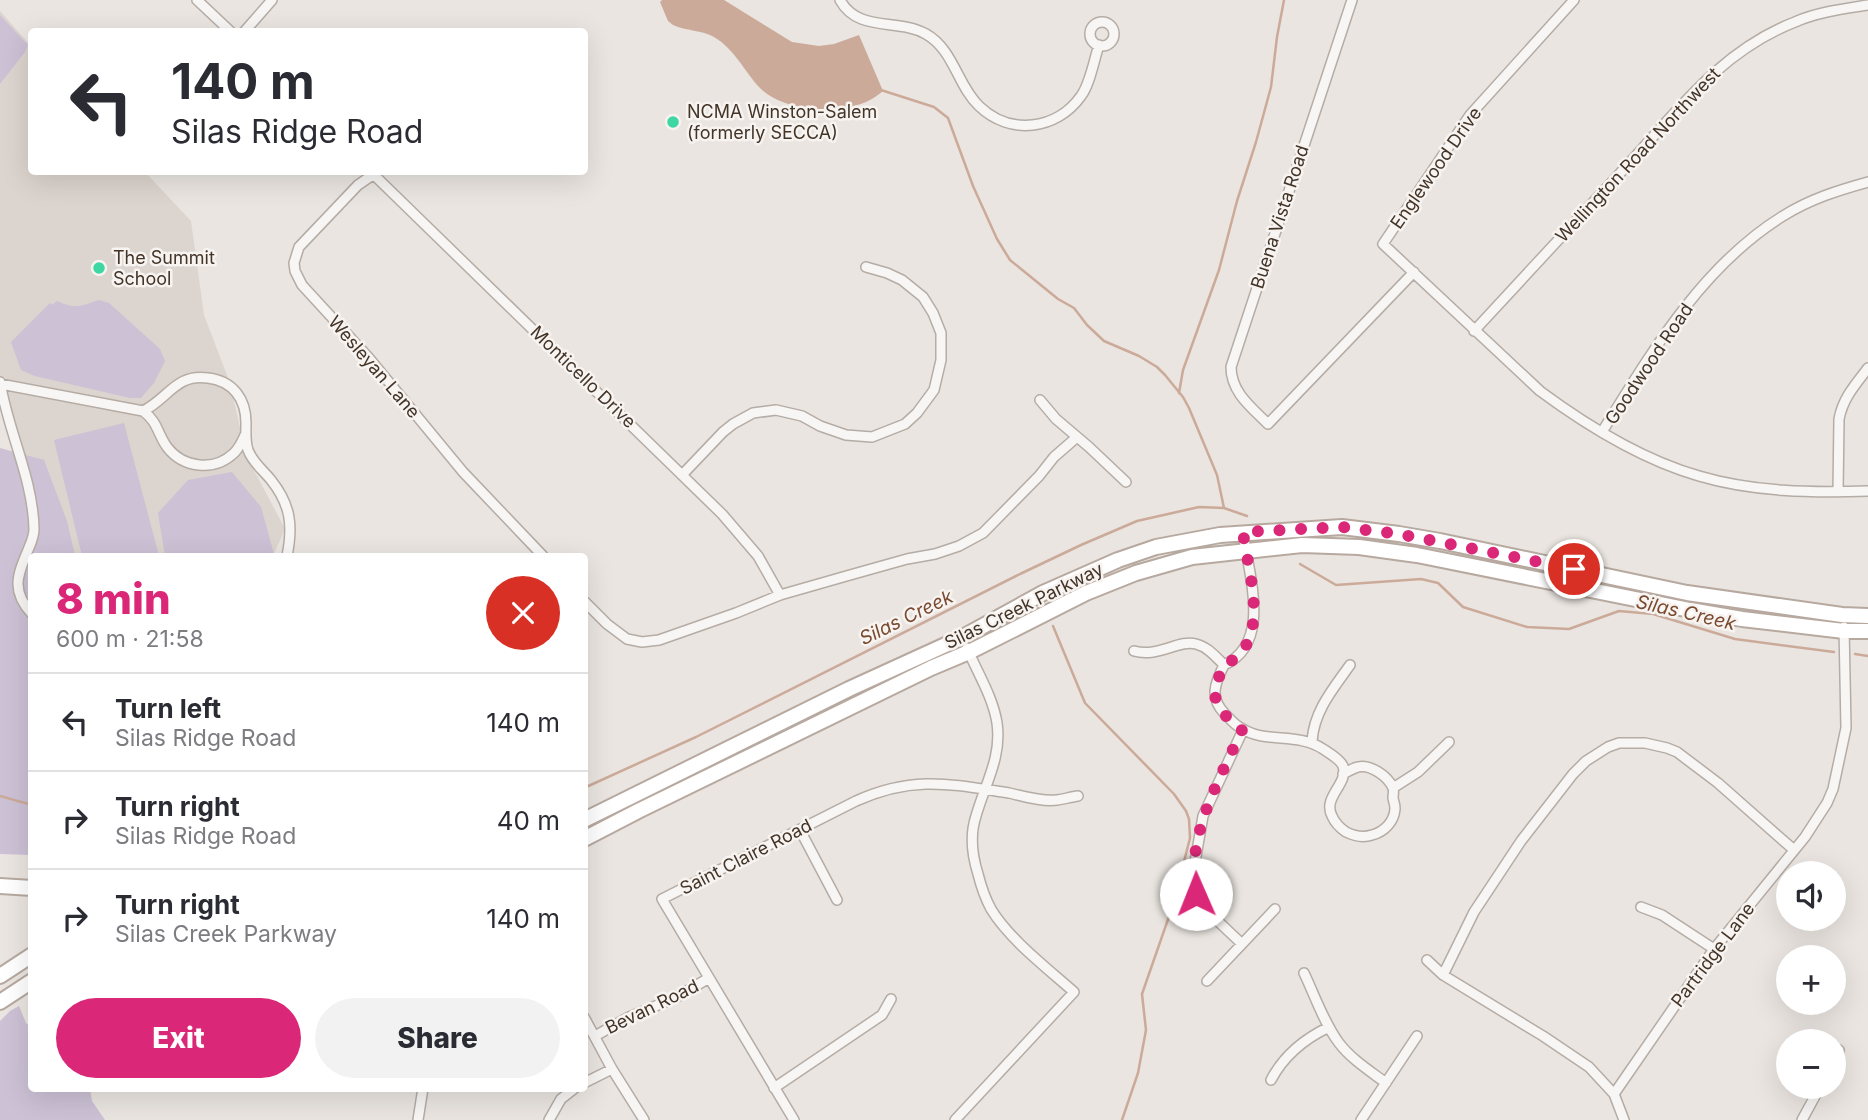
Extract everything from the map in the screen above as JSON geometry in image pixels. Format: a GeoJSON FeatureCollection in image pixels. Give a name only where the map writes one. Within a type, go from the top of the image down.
{"type":"FeatureCollection","features":[{"type":"Feature","properties":{"kind":"main road","name":"Silas Creek Parkway"},"geometry":{"type":"LineString","coordinates":[[588,818],[849,689],[962,637],[1043,593],[1118,560],[1156,547],[1220,535],[1342,527],[1385,532],[1688,593],[1842,615],[1868,616]]}},
{"type":"Feature","properties":{"kind":"main road","name":"Silas Creek Parkway"},"geometry":{"type":"LineString","coordinates":[[588,837],[1086,593],[1136,573],[1192,557],[1302,545],[1359,547],[1431,558],[1690,610],[1844,631],[1868,631]]}},
{"type":"Feature","properties":{"kind":"main road"},"geometry":{"type":"LineString","coordinates":[[0,886],[28,888]]}},
{"type":"Feature","properties":{"kind":"main road"},"geometry":{"type":"LineString","coordinates":[[2,983],[28,959]]}},
{"type":"Feature","properties":{"kind":"main road"},"geometry":{"type":"LineString","coordinates":[[2,983],[28,981]]}},
{"type":"Feature","properties":{"kind":"street"},"geometry":{"type":"LineString","coordinates":[[197,0],[227,28]]}},
{"type":"Feature","properties":{"kind":"street"},"geometry":{"type":"LineString","coordinates":[[248,28],[272,0]]}},
{"type":"Feature","properties":{"kind":"street"},"geometry":{"type":"LineString","coordinates":[[840,0],[857,18],[911,28],[926,34],[940,45],[979,106],[993,117],[1012,125],[1032,127],[1050,121],[1072,107],[1083,93],[1099,45]]}},
{"type":"Feature","properties":{"kind":"street","name":"Buena Vista Road"},"geometry":{"type":"LineString","coordinates":[[1352,0],[1231,367],[1237,391],[1268,424],[1414,272]]}},
{"type":"Feature","properties":{"kind":"street","name":"Englewood Drive"},"geometry":{"type":"LineString","coordinates":[[1414,272],[1383,244],[1469,115],[1574,0]]}},
{"type":"Feature","properties":{"kind":"street","name":"Wellington Road Northwest"},"geometry":{"type":"LineString","coordinates":[[1474,331],[1640,153],[1687,98],[1734,55],[1796,21],[1865,4]]}},
{"type":"Feature","properties":{"kind":"street","name":"Wesleyan Lane"},"geometry":{"type":"LineString","coordinates":[[371,175],[299,247],[294,263],[295,271],[302,285],[376,367],[463,472],[540,553]]}},
{"type":"Feature","properties":{"kind":"street","name":"Monticello Drive"},"geometry":{"type":"LineString","coordinates":[[375,175],[722,514],[758,556],[780,595]]}},
{"type":"Feature","properties":{"kind":"street","name":"Goodwood Road"},"geometry":{"type":"LineString","coordinates":[[1602,432],[1679,315],[1729,260],[1762,230],[1803,205],[1868,182]]}},
{"type":"Feature","properties":{"kind":"street"},"geometry":{"type":"LineString","coordinates":[[682,475],[723,432],[753,413],[776,410],[802,416],[846,435],[872,437],[905,424],[917,413],[934,390],[941,360],[941,333],[923,297],[902,280],[866,267]]}},
{"type":"Feature","properties":{"kind":"street"},"geometry":{"type":"LineString","coordinates":[[1414,272],[1539,391],[1602,432],[1672,467],[1714,480],[1787,491],[1868,491]]}},
{"type":"Feature","properties":{"kind":"street"},"geometry":{"type":"LineString","coordinates":[[1838,492],[1841,409],[1868,368]]}},
{"type":"Feature","properties":{"kind":"street"},"geometry":{"type":"LineString","coordinates":[[144,411],[180,382],[199,377],[228,384],[240,397],[246,416],[248,450],[286,504],[291,529],[287,553]]}},
{"type":"Feature","properties":{"kind":"street"},"geometry":{"type":"LineString","coordinates":[[28,609],[20,598],[17,587],[20,569],[32,542],[34,527],[21,461],[0,382],[144,411],[155,422],[161,438],[174,454],[188,463],[211,466],[224,460],[237,449],[246,435]]}},
{"type":"Feature","properties":{"kind":"street"},"geometry":{"type":"LineString","coordinates":[[1040,400],[1056,419],[1126,482]]}},
{"type":"Feature","properties":{"kind":"street"},"geometry":{"type":"LineString","coordinates":[[588,605],[627,639],[642,642],[671,636],[780,595],[960,546],[983,533],[1054,457],[1077,437]]}},
{"type":"Feature","properties":{"kind":"street"},"geometry":{"type":"LineString","coordinates":[[1243,532],[1254,606],[1253,624],[1250,635],[1235,660],[1224,665],[1216,682],[1214,697],[1221,710],[1242,730],[1264,736],[1312,741],[1339,761],[1343,774],[1330,801],[1330,812],[1337,825],[1350,833],[1368,836],[1385,829],[1395,810],[1393,788],[1373,769],[1356,767],[1343,774]]}},
{"type":"Feature","properties":{"kind":"street","name":"Partridge Lane"},"geometry":{"type":"LineString","coordinates":[[1614,1094],[1714,949],[1794,850],[1827,803],[1833,789],[1846,728],[1842,615]]}},
{"type":"Feature","properties":{"kind":"street"},"geometry":{"type":"LineString","coordinates":[[955,1120],[1074,992],[1009,931],[992,910],[975,865],[973,836],[976,814],[995,761],[998,742],[990,699],[962,637]]}},
{"type":"Feature","properties":{"kind":"street"},"geometry":{"type":"LineString","coordinates":[[1134,652],[1151,654],[1194,643],[1205,648],[1224,665]]}},
{"type":"Feature","properties":{"kind":"street"},"geometry":{"type":"LineString","coordinates":[[1312,741],[1314,723],[1320,709],[1350,665]]}},
{"type":"Feature","properties":{"kind":"street"},"geometry":{"type":"LineString","coordinates":[[1242,730],[1203,816],[1194,868],[1194,883],[1199,901],[1213,918],[1242,944]]}},
{"type":"Feature","properties":{"kind":"street"},"geometry":{"type":"LineString","coordinates":[[1393,788],[1418,772],[1449,742]]}},
{"type":"Feature","properties":{"kind":"street"},"geometry":{"type":"LineString","coordinates":[[1443,975],[1474,912],[1521,841],[1573,774],[1592,756],[1608,747],[1630,742],[1645,743],[1677,752],[1718,783],[1794,850]]}},
{"type":"Feature","properties":{"kind":"street","name":"Saint Claire Road"},"geometry":{"type":"LineString","coordinates":[[794,1120],[662,899],[856,801],[894,787],[931,783],[1055,801],[1078,796]]}},
{"type":"Feature","properties":{"kind":"street"},"geometry":{"type":"LineString","coordinates":[[800,830],[837,900]]}},
{"type":"Feature","properties":{"kind":"street"},"geometry":{"type":"LineString","coordinates":[[1641,907],[1662,915],[1714,949]]}},
{"type":"Feature","properties":{"kind":"street"},"geometry":{"type":"LineString","coordinates":[[1207,981],[1275,909]]}},
{"type":"Feature","properties":{"kind":"street"},"geometry":{"type":"LineString","coordinates":[[1427,960],[1443,975],[1589,1067],[1614,1094],[1624,1120]]}},
{"type":"Feature","properties":{"kind":"street"},"geometry":{"type":"LineString","coordinates":[[1304,973],[1329,1027],[1340,1044],[1386,1083]]}},
{"type":"Feature","properties":{"kind":"street","name":"Bevan Road"},"geometry":{"type":"LineString","coordinates":[[596,1035],[629,1017],[675,998],[709,978]]}},
{"type":"Feature","properties":{"kind":"street"},"geometry":{"type":"LineString","coordinates":[[774,1088],[882,1015],[891,999]]}},
{"type":"Feature","properties":{"kind":"street"},"geometry":{"type":"LineString","coordinates":[[588,1023],[612,1069],[644,1120]]}},
{"type":"Feature","properties":{"kind":"street"},"geometry":{"type":"LineString","coordinates":[[1271,1080],[1290,1053],[1329,1027]]}},
{"type":"Feature","properties":{"kind":"street"},"geometry":{"type":"LineString","coordinates":[[1361,1120],[1417,1036]]}},
{"type":"Feature","properties":{"kind":"street"},"geometry":{"type":"LineString","coordinates":[[588,1081],[612,1069]]}},
{"type":"Feature","properties":{"kind":"street"},"geometry":{"type":"LineString","coordinates":[[418,1120],[422,1092]]}},
{"type":"Feature","properties":{"kind":"street"},"geometry":{"type":"LineString","coordinates":[[549,1120],[561,1099],[570,1092]]}},
{"type":"Feature","properties":{"kind":"street"},"geometry":{"type":"LineString","coordinates":[[1802,1120],[1813,1099]]}},
{"type":"Feature","properties":{"kind":"shaded area"},"geometry":{"type":"Polygon","coordinates":[[[724,0],[792,42],[819,46],[859,35],[883,91],[870,100],[845,108],[814,109],[784,103],[761,89],[721,42],[668,21],[660,2],[724,0]]]}},
{"type":"Feature","properties":{"kind":"shaded area","name":"The Summit School"},"geometry":{"type":"Polygon","coordinates":[[[0,11],[28,43],[28,175],[148,175],[191,221],[204,315],[230,383],[246,455],[285,529],[274,553],[36,553],[0,384],[0,11]]]}},
{"type":"Feature","properties":{"kind":"shaded area"},"geometry":{"type":"Polygon","coordinates":[[[0,15],[28,45],[0,84],[0,15]]]}},
{"type":"Feature","properties":{"kind":"shaded area"},"geometry":{"type":"Polygon","coordinates":[[[99,300],[109,303],[160,349],[165,361],[154,383],[141,398],[130,398],[35,376],[21,370],[11,342],[50,303],[52,305],[57,301],[78,306],[99,300]]]}},
{"type":"Feature","properties":{"kind":"shaded area"},"geometry":{"type":"Polygon","coordinates":[[[124,423],[158,553],[81,553],[54,440],[124,423]]]}},
{"type":"Feature","properties":{"kind":"shaded area"},"geometry":{"type":"Polygon","coordinates":[[[0,448],[44,460],[67,521],[74,553],[28,553],[28,855],[0,854],[0,448]]]}},
{"type":"Feature","properties":{"kind":"shaded area"},"geometry":{"type":"Polygon","coordinates":[[[232,472],[261,507],[274,553],[165,553],[158,513],[188,480],[232,472]]]}},
{"type":"Feature","properties":{"kind":"shaded area"},"geometry":{"type":"Polygon","coordinates":[[[19,1006],[28,1025],[28,1092],[90,1092],[92,1101],[105,1120],[0,1120],[0,1021],[19,1006]]]}},
{"type":"Feature","properties":{"kind":"waterway"},"geometry":{"type":"LineString","coordinates":[[1179,393],[1183,370],[1219,270],[1271,87],[1284,0]]}},
{"type":"Feature","properties":{"kind":"waterway"},"geometry":{"type":"LineString","coordinates":[[881,90],[934,107],[948,118],[973,186],[997,239],[1010,260],[1058,299],[1074,308],[1104,341],[1139,356],[1165,375],[1189,408],[1217,475],[1224,508]]}},
{"type":"Feature","properties":{"kind":"waterway","name":"Silas Creek"},"geometry":{"type":"LineString","coordinates":[[588,786],[696,737],[1020,574],[1137,521],[1199,507],[1224,508],[1247,516]]}},
{"type":"Feature","properties":{"kind":"waterway","name":"Silas Creek"},"geometry":{"type":"LineString","coordinates":[[1300,564],[1336,585],[1421,579],[1438,583],[1463,607],[1527,627],[1569,629],[1619,611],[1653,614],[1735,639],[1834,652]]}},
{"type":"Feature","properties":{"kind":"waterway"},"geometry":{"type":"LineString","coordinates":[[1053,626],[1085,703],[1174,794],[1189,819],[1190,838],[1173,905],[1142,994],[1146,1030],[1138,1073],[1122,1120]]}},
{"type":"Feature","properties":{"kind":"waterway","name":"Silas Creek"},"geometry":{"type":"LineString","coordinates":[[1855,654],[1868,656]]}},
{"type":"Feature","properties":{"kind":"waterway","name":"Silas Creek"},"geometry":{"type":"LineString","coordinates":[[0,796],[28,804]]}},
{"type":"Feature","properties":{"kind":"place","name":"NCMA Winston-Salem (formerly SECCA)"},"geometry":{"type":"Point","coordinates":[673,122]}},
{"type":"Feature","properties":{"kind":"place","name":"The Summit School"},"geometry":{"type":"Point","coordinates":[99,268]}},
{"type":"Feature","properties":{"kind":"route"},"geometry":{"type":"LineString","coordinates":[[1196,894],[1194,868],[1203,816],[1242,730],[1221,710],[1214,697],[1214,689],[1224,665],[1235,660],[1250,635],[1253,624],[1255,613],[1243,532],[1358,528],[1440,541],[1574,569]]}}]}
